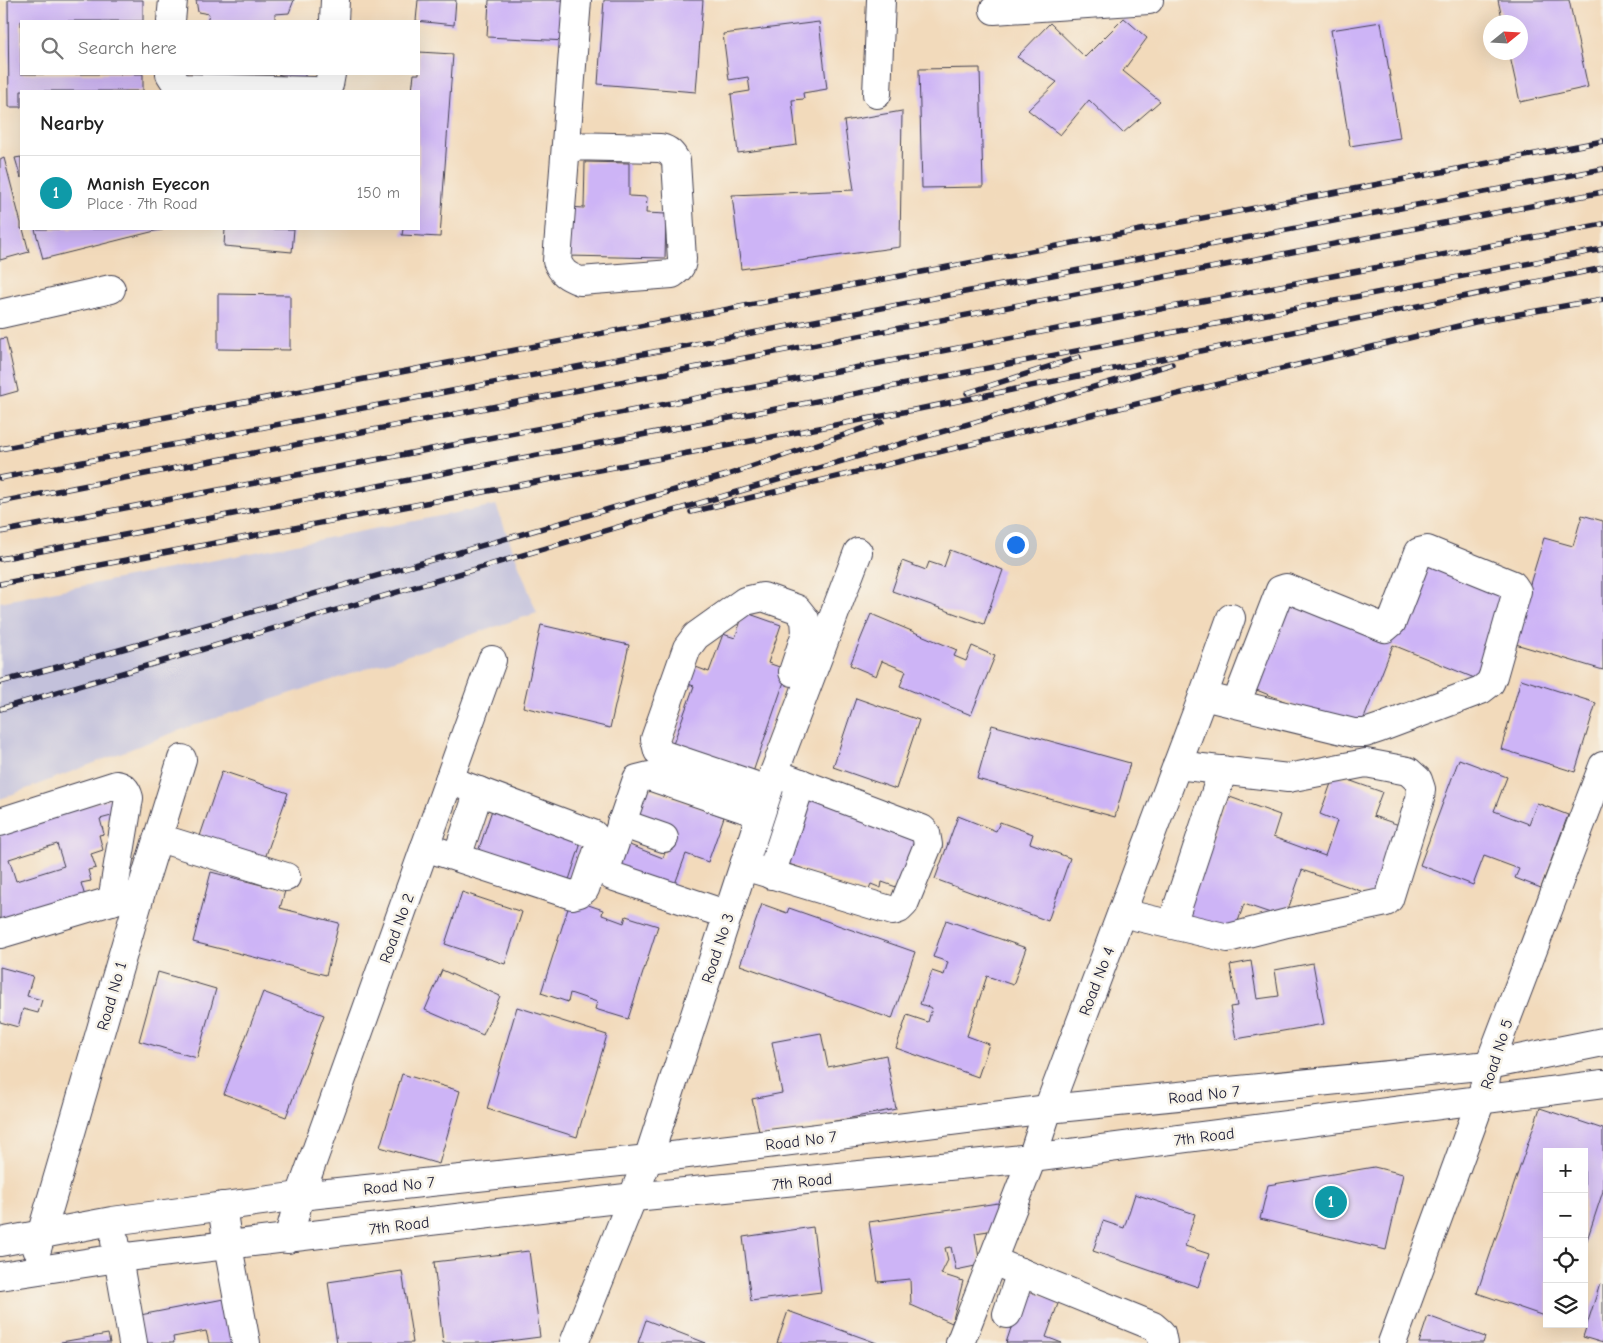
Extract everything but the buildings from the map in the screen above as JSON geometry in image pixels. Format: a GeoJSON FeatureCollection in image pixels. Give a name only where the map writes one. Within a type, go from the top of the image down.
{"type":"FeatureCollection","features":[{"type":"Feature","properties":{"kind":"street"},"geometry":{"type":"LineString","coordinates":[[171,20],[172,0]]}},
{"type":"Feature","properties":{"kind":"street"},"geometry":{"type":"LineString","coordinates":[[334,20],[335,0]]}},
{"type":"Feature","properties":{"kind":"street"},"geometry":{"type":"LineString","coordinates":[[566,146],[660,148],[672,154],[676,161],[682,259],[682,265],[678,270],[672,274],[580,280],[568,277],[561,270],[557,261],[577,0]]}},
{"type":"Feature","properties":{"kind":"street"},"geometry":{"type":"LineString","coordinates":[[877,94],[881,0]]}},
{"type":"Feature","properties":{"kind":"street"},"geometry":{"type":"LineString","coordinates":[[994,10],[1149,0]]}},
{"type":"Feature","properties":{"kind":"street"},"geometry":{"type":"LineString","coordinates":[[171,75],[177,86],[182,88],[270,90]]}},
{"type":"Feature","properties":{"kind":"street"},"geometry":{"type":"LineString","coordinates":[[323,90],[329,85],[331,75]]}},
{"type":"Feature","properties":{"kind":"street"},"geometry":{"type":"LineString","coordinates":[[0,314],[111,290]]}},
{"type":"Feature","properties":{"kind":"street"},"geometry":{"type":"LineString","coordinates":[[1203,696],[1354,733],[1365,733],[1481,690],[1490,683],[1494,676],[1517,591],[1516,588],[1513,585],[1427,550],[1422,550],[1418,552],[1392,622],[1385,628],[1282,588],[1236,704]]}},
{"type":"Feature","properties":{"kind":"street","name":"Road No 3"},"geometry":{"type":"LineString","coordinates":[[574,1343],[648,1159],[744,866],[764,791],[811,648],[858,552]]}},
{"type":"Feature","properties":{"kind":"street"},"geometry":{"type":"LineString","coordinates":[[764,791],[664,755],[658,751],[655,738],[687,648],[696,636],[745,601],[764,597],[798,609],[805,619],[806,632],[811,648]]}},
{"type":"Feature","properties":{"kind":"street","name":"Road No 4"},"geometry":{"type":"LineString","coordinates":[[960,1343],[1032,1158],[1048,1109],[1231,618]]}},
{"type":"Feature","properties":{"kind":"street","name":"Road No 2"},"geometry":{"type":"LineString","coordinates":[[288,1239],[300,1196],[492,660]]}},
{"type":"Feature","properties":{"kind":"street","name":"Road No 1"},"geometry":{"type":"LineString","coordinates":[[30,1271],[182,759]]}},
{"type":"Feature","properties":{"kind":"street"},"geometry":{"type":"LineString","coordinates":[[1122,913],[1232,938],[1287,923],[1386,902],[1389,899],[1420,799],[1421,789],[1418,780],[1408,771],[1366,763],[1288,778],[1177,765]]}},
{"type":"Feature","properties":{"kind":"street","name":"Road No 5"},"geometry":{"type":"LineString","coordinates":[[1392,1343],[1481,1100],[1489,1065],[1603,766]]}},
{"type":"Feature","properties":{"kind":"street"},"geometry":{"type":"LineString","coordinates":[[1172,924],[1223,770]]}},
{"type":"Feature","properties":{"kind":"street"},"geometry":{"type":"LineString","coordinates":[[728,915],[612,876],[608,872],[606,866],[637,779],[649,776],[764,791],[801,783],[922,828],[926,833],[928,844],[904,904],[900,909],[893,911],[744,866]]}},
{"type":"Feature","properties":{"kind":"street"},"geometry":{"type":"LineString","coordinates":[[425,847],[572,895],[584,889],[599,847],[598,840],[593,834],[449,780]]}},
{"type":"Feature","properties":{"kind":"street"},"geometry":{"type":"LineString","coordinates":[[771,874],[801,783]]}},
{"type":"Feature","properties":{"kind":"street"},"geometry":{"type":"LineString","coordinates":[[0,822],[116,785],[122,786],[127,790],[129,798],[112,901]]}},
{"type":"Feature","properties":{"kind":"street"},"geometry":{"type":"LineString","coordinates":[[456,857],[479,791]]}},
{"type":"Feature","properties":{"kind":"street"},"geometry":{"type":"LineString","coordinates":[[128,805],[173,792]]}},
{"type":"Feature","properties":{"kind":"street"},"geometry":{"type":"LineString","coordinates":[[621,823],[664,838]]}},
{"type":"Feature","properties":{"kind":"street"},"geometry":{"type":"LineString","coordinates":[[159,838],[286,877]]}},
{"type":"Feature","properties":{"kind":"street"},"geometry":{"type":"LineString","coordinates":[[0,934],[141,892]]}},
{"type":"Feature","properties":{"kind":"street","name":"Road No 7"},"geometry":{"type":"LineString","coordinates":[[0,1242],[112,1220],[300,1196],[648,1159],[1048,1109],[1489,1065],[1603,1042]]}},
{"type":"Feature","properties":{"kind":"street","name":"7th Road"},"geometry":{"type":"LineString","coordinates":[[0,1276],[118,1258],[634,1197],[1032,1158],[1603,1084]]}},
{"type":"Feature","properties":{"kind":"street"},"geometry":{"type":"LineString","coordinates":[[222,1206],[246,1343]]}},
{"type":"Feature","properties":{"kind":"street"},"geometry":{"type":"LineString","coordinates":[[112,1220],[132,1343]]}},
{"type":"Feature","properties":{"kind":"street"},"geometry":{"type":"LineString","coordinates":[[993,1261],[1152,1326],[1160,1333],[1163,1343]]}},
{"type":"Feature","properties":{"kind":"street"},"geometry":{"type":"LineString","coordinates":[[1006,1314],[1021,1272]]}},
{"type":"Feature","properties":{"kind":"shaded area"},"geometry":{"type":"Polygon","coordinates":[[[496,505],[537,613],[191,726],[0,799],[0,602],[496,505]]]}},
{"type":"Feature","properties":{"kind":"railway"},"geometry":{"type":"LineString","coordinates":[[0,449],[1603,141]]}},
{"type":"Feature","properties":{"kind":"railway"},"geometry":{"type":"LineString","coordinates":[[0,478],[1603,169]]}},
{"type":"Feature","properties":{"kind":"railway"},"geometry":{"type":"LineString","coordinates":[[0,502],[1603,192]]}},
{"type":"Feature","properties":{"kind":"railway"},"geometry":{"type":"LineString","coordinates":[[0,532],[1603,224]]}},
{"type":"Feature","properties":{"kind":"railway"},"geometry":{"type":"LineString","coordinates":[[0,559],[1603,249]]}},
{"type":"Feature","properties":{"kind":"railway"},"geometry":{"type":"LineString","coordinates":[[0,584],[919,409],[1603,268]]}},
{"type":"Feature","properties":{"kind":"railway"},"geometry":{"type":"LineString","coordinates":[[691,512],[1475,322],[1603,299]]}},
{"type":"Feature","properties":{"kind":"railway"},"geometry":{"type":"LineString","coordinates":[[967,393],[1079,357]]}},
{"type":"Feature","properties":{"kind":"railway"},"geometry":{"type":"LineString","coordinates":[[0,709],[1172,364]]}},
{"type":"Feature","properties":{"kind":"railway"},"geometry":{"type":"LineString","coordinates":[[0,682],[88,659],[727,475],[882,422]]}},
{"type":"Feature","properties":{"kind":"place","name":"Manish Eyecon"},"geometry":{"type":"Point","coordinates":[1331,1202]}}]}
